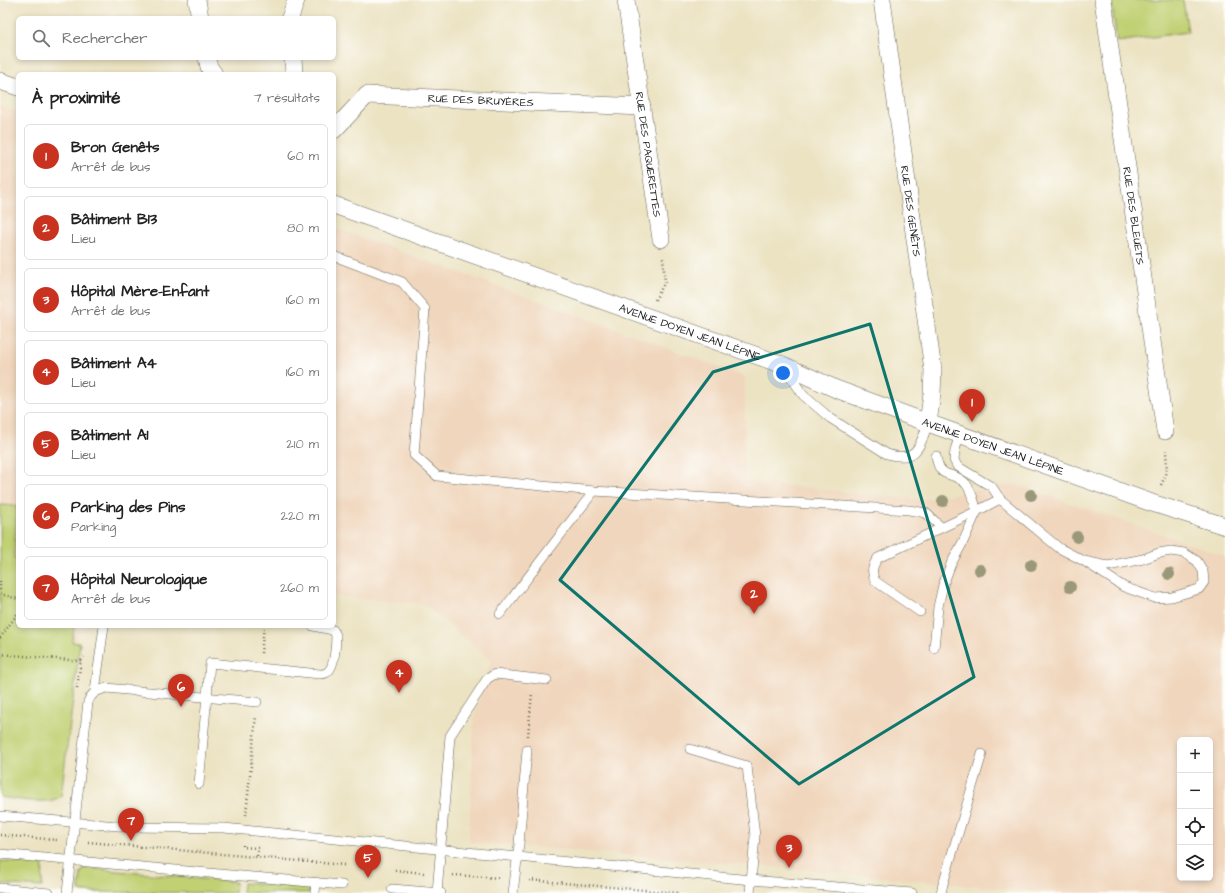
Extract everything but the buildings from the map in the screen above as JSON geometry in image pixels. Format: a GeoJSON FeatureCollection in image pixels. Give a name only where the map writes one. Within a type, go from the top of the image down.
{"type":"FeatureCollection","features":[{"type":"Feature","properties":{"kind":"street"},"geometry":{"type":"LineString","coordinates":[[197,0],[200,16]]}},
{"type":"Feature","properties":{"kind":"street"},"geometry":{"type":"LineString","coordinates":[[291,16],[296,0]]}},
{"type":"Feature","properties":{"kind":"street","name":"RUE DES PAQUERETTES"},"geometry":{"type":"LineString","coordinates":[[626,0],[661,240]]}},
{"type":"Feature","properties":{"kind":"street","name":"RUE DES GENÊTS"},"geometry":{"type":"LineString","coordinates":[[882,0],[933,370],[932,394],[928,423]]}},
{"type":"Feature","properties":{"kind":"street","name":"RUE DES BLEUETS"},"geometry":{"type":"LineString","coordinates":[[1103,0],[1165,432]]}},
{"type":"Feature","properties":{"kind":"street"},"geometry":{"type":"LineString","coordinates":[[207,60],[209,67],[213,72]]}},
{"type":"Feature","properties":{"kind":"street"},"geometry":{"type":"LineString","coordinates":[[293,60],[294,72]]}},
{"type":"Feature","properties":{"kind":"street"},"geometry":{"type":"LineString","coordinates":[[0,81],[16,86]]}},
{"type":"Feature","properties":{"kind":"street","name":"RUE DES BRUYÈRES"},"geometry":{"type":"LineString","coordinates":[[336,128],[367,95],[642,107]]}},
{"type":"Feature","properties":{"kind":"street","name":"AVENUE DOYEN JEAN LÉPINE"},"geometry":{"type":"LineString","coordinates":[[336,206],[783,365],[836,389],[928,423],[1152,503],[1225,526]]}},
{"type":"Feature","properties":{"kind":"lane"},"geometry":{"type":"LineString","coordinates":[[336,257],[402,282],[425,309],[414,455],[437,476],[594,491],[909,510],[926,513],[941,527]]}},
{"type":"Feature","properties":{"kind":"lane"},"geometry":{"type":"LineString","coordinates":[[783,365],[803,395],[830,418],[887,454],[895,456],[909,456],[919,448],[928,423]]}},
{"type":"Feature","properties":{"kind":"lane"},"geometry":{"type":"LineString","coordinates":[[960,434],[955,450],[954,460],[957,466],[992,487],[1000,499],[1059,548],[1084,561],[1124,588],[1155,598],[1172,597],[1199,589],[1204,582],[1203,571],[1197,561],[1184,553],[1171,551],[1159,552],[1143,560],[1108,566],[1084,561]]}},
{"type":"Feature","properties":{"kind":"lane"},"geometry":{"type":"LineString","coordinates":[[934,648],[938,607],[943,585],[951,564],[963,542],[976,511],[968,486],[961,479],[941,471],[937,465],[936,456]]}},
{"type":"Feature","properties":{"kind":"lane"},"geometry":{"type":"LineString","coordinates":[[500,614],[594,491]]}},
{"type":"Feature","properties":{"kind":"lane"},"geometry":{"type":"LineString","coordinates":[[920,612],[875,581],[872,575],[874,563],[878,558],[1000,499]]}},
{"type":"Feature","properties":{"kind":"lane"},"geometry":{"type":"LineString","coordinates":[[67,893],[74,841],[88,702],[95,691],[104,628]]}},
{"type":"Feature","properties":{"kind":"lane"},"geometry":{"type":"LineString","coordinates":[[199,784],[210,663],[320,674],[326,673],[333,665],[336,635],[333,630],[323,628]]}},
{"type":"Feature","properties":{"kind":"lane"},"geometry":{"type":"LineString","coordinates":[[437,893],[450,736],[490,676],[500,674],[547,680]]}},
{"type":"Feature","properties":{"kind":"lane"},"geometry":{"type":"LineString","coordinates":[[95,691],[106,688],[257,702]]}},
{"type":"Feature","properties":{"kind":"lane"},"geometry":{"type":"LineString","coordinates":[[690,749],[747,766],[755,836],[750,893]]}},
{"type":"Feature","properties":{"kind":"lane"},"geometry":{"type":"LineString","coordinates":[[512,893],[517,857],[527,750]]}},
{"type":"Feature","properties":{"kind":"lane"},"geometry":{"type":"LineString","coordinates":[[941,893],[982,754]]}},
{"type":"Feature","properties":{"kind":"lane"},"geometry":{"type":"LineString","coordinates":[[0,816],[144,828],[224,828],[751,880],[912,893]]}},
{"type":"Feature","properties":{"kind":"lane"},"geometry":{"type":"LineString","coordinates":[[0,854],[342,885]]}},
{"type":"Feature","properties":{"kind":"lane"},"geometry":{"type":"LineString","coordinates":[[315,893],[316,882]]}},
{"type":"Feature","properties":{"kind":"lane"},"geometry":{"type":"LineString","coordinates":[[0,888],[49,893]]}},
{"type":"Feature","properties":{"kind":"lane"},"geometry":{"type":"LineString","coordinates":[[392,889],[413,892],[441,893]]}},
{"type":"Feature","properties":{"kind":"path"},"geometry":{"type":"LineString","coordinates":[[653,305],[665,282],[661,240]]}},
{"type":"Feature","properties":{"kind":"path"},"geometry":{"type":"LineString","coordinates":[[1152,503],[1167,472],[1165,432]]}},
{"type":"Feature","properties":{"kind":"path"},"geometry":{"type":"LineString","coordinates":[[0,581],[0,591]]}},
{"type":"Feature","properties":{"kind":"path"},"geometry":{"type":"LineString","coordinates":[[0,594],[16,598]]}},
{"type":"Feature","properties":{"kind":"path"},"geometry":{"type":"LineString","coordinates":[[0,638],[16,616]]}},
{"type":"Feature","properties":{"kind":"path"},"geometry":{"type":"LineString","coordinates":[[260,668],[264,628]]}},
{"type":"Feature","properties":{"kind":"path"},"geometry":{"type":"LineString","coordinates":[[0,654],[81,661]]}},
{"type":"Feature","properties":{"kind":"path"},"geometry":{"type":"LineString","coordinates":[[527,750],[533,678]]}},
{"type":"Feature","properties":{"kind":"path"},"geometry":{"type":"LineString","coordinates":[[245,819],[257,702]]}},
{"type":"Feature","properties":{"kind":"path"},"geometry":{"type":"LineString","coordinates":[[0,835],[344,865]]}},
{"type":"Feature","properties":{"kind":"path"},"geometry":{"type":"LineString","coordinates":[[248,848],[258,848],[257,857]]}},
{"type":"Feature","properties":{"kind":"path"},"geometry":{"type":"LineString","coordinates":[[395,870],[679,893]]}},
{"type":"Feature","properties":{"kind":"highlighted area"},"geometry":{"type":"Polygon","coordinates":[[[870,324],[974,677],[799,784],[560,580],[713,372],[870,324]]]}},
{"type":"Feature","properties":{"kind":"shaded area"},"geometry":{"type":"Polygon","coordinates":[[[0,106],[16,112],[16,628],[78,628],[54,803],[0,798],[0,106]]]}},
{"type":"Feature","properties":{"kind":"shaded area"},"geometry":{"type":"Polygon","coordinates":[[[336,229],[559,308],[745,377],[744,481],[920,500],[1015,484],[1225,556],[1225,893],[1054,893],[795,869],[469,842],[474,718],[491,660],[424,604],[336,596],[336,229]]]}},
{"type":"Feature","properties":{"kind":"green space"},"geometry":{"type":"Polygon","coordinates":[[[1111,0],[1183,0],[1188,32],[1117,42],[1111,0]]]}},
{"type":"Feature","properties":{"kind":"green space"},"geometry":{"type":"Polygon","coordinates":[[[0,505],[16,506],[14,558],[16,558],[16,628],[74,628],[72,642],[80,643],[61,796],[49,801],[32,801],[0,797],[0,505]]]}},
{"type":"Feature","properties":{"kind":"green space"},"geometry":{"type":"Polygon","coordinates":[[[0,861],[43,865],[42,887],[0,884],[0,861]]]}},
{"type":"Feature","properties":{"kind":"green space"},"geometry":{"type":"Polygon","coordinates":[[[85,868],[236,882],[235,893],[83,892],[79,890],[81,872],[85,868]]]}},
{"type":"Feature","properties":{"kind":"green space"},"geometry":{"type":"Polygon","coordinates":[[[243,883],[306,887],[310,890],[310,893],[242,893],[243,883]]]}},
{"type":"Feature","properties":{"kind":"place","name":"Bron Genêts"},"geometry":{"type":"Point","coordinates":[972,422]}},
{"type":"Feature","properties":{"kind":"place","name":"Bâtiment B13"},"geometry":{"type":"Point","coordinates":[754,614]}},
{"type":"Feature","properties":{"kind":"place","name":"Bâtiment A4"},"geometry":{"type":"Point","coordinates":[399,693]}},
{"type":"Feature","properties":{"kind":"place","name":"Parking des Pins"},"geometry":{"type":"Point","coordinates":[181,707]}},
{"type":"Feature","properties":{"kind":"place","name":"Hôpital Neurologique"},"geometry":{"type":"Point","coordinates":[131,841]}},
{"type":"Feature","properties":{"kind":"place","name":"Hôpital Mère-Enfant"},"geometry":{"type":"Point","coordinates":[789,868]}},
{"type":"Feature","properties":{"kind":"place","name":"Bâtiment A1"},"geometry":{"type":"Point","coordinates":[368,878]}}]}
